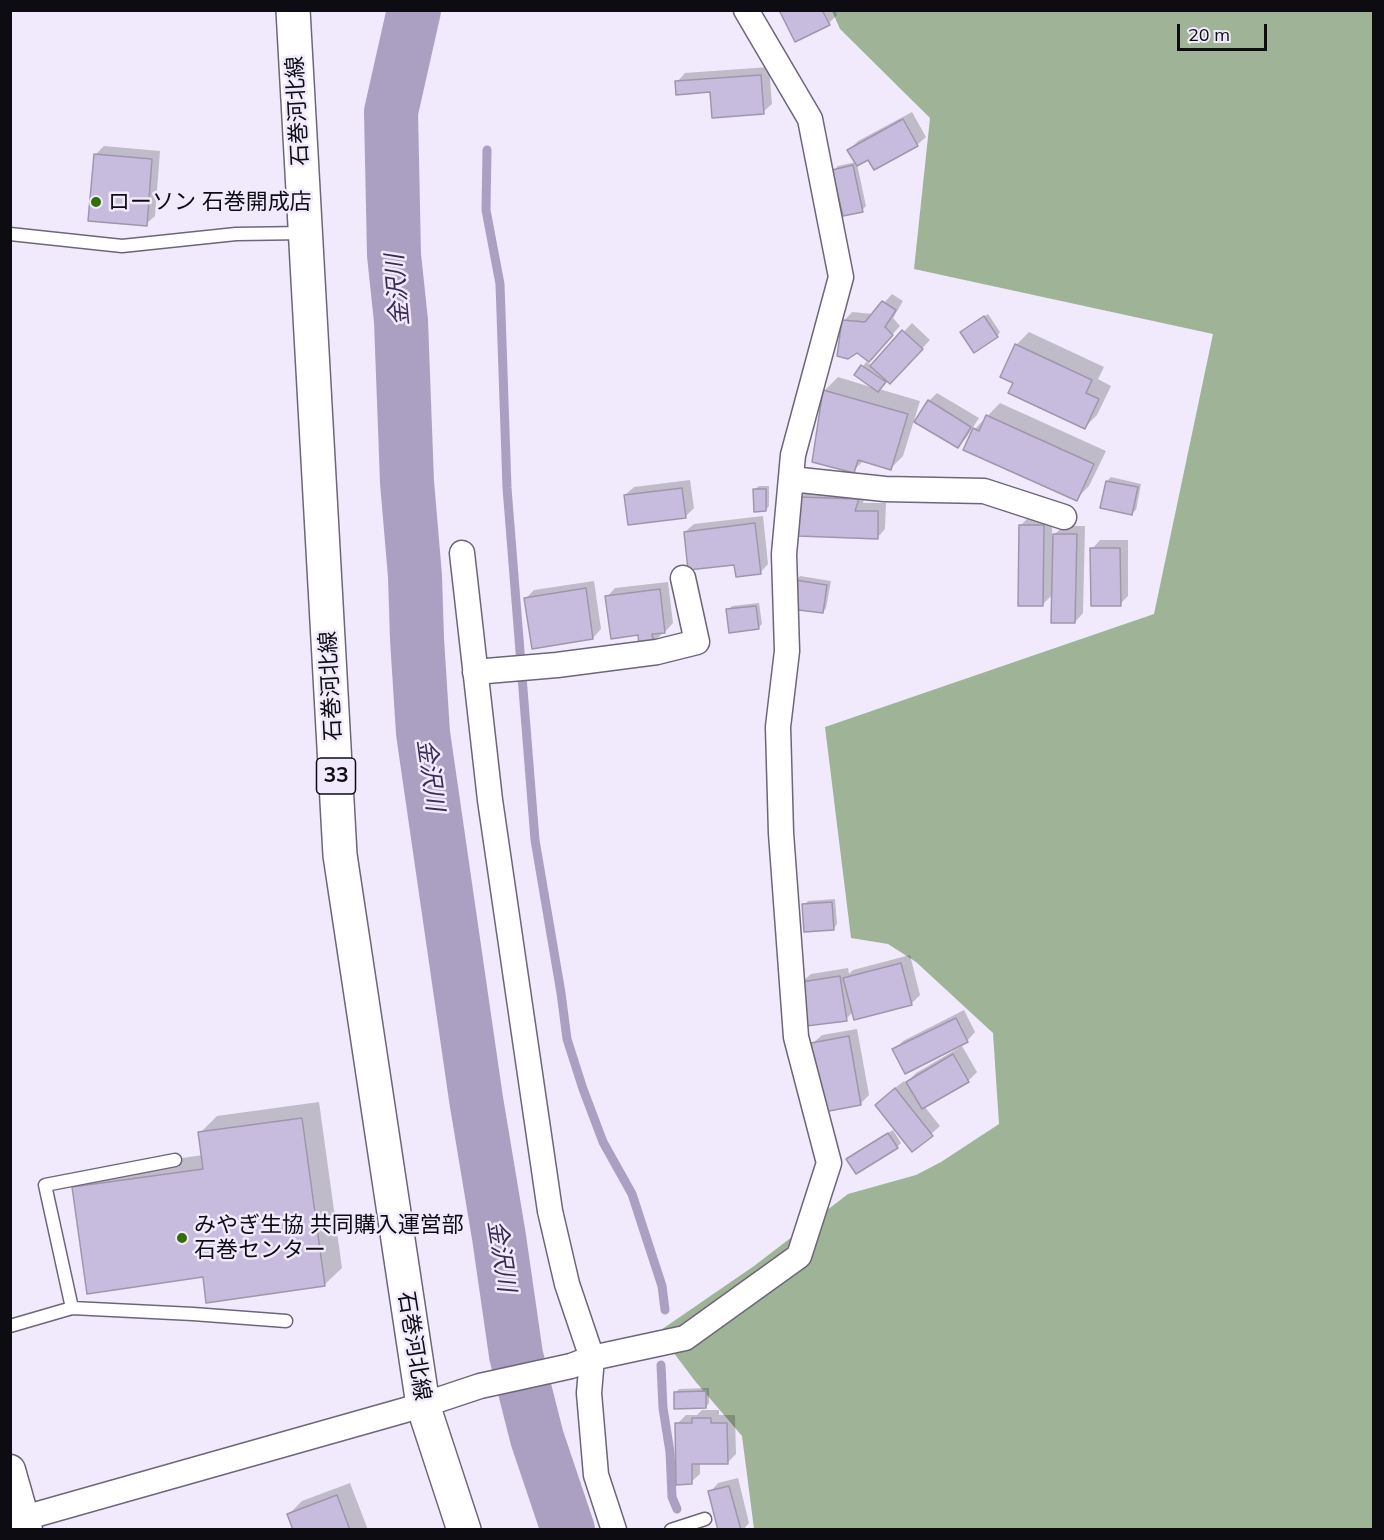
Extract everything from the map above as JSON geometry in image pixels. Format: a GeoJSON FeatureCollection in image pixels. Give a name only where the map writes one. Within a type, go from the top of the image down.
{"type":"FeatureCollection","features":[{"type":"Feature","properties":{"kind":"main road","name":"石巻河北線"},"geometry":{"type":"LineString","coordinates":[[293,10],[340,855],[423,1405],[464,1530]]}},
{"type":"Feature","properties":{"kind":"street"},"geometry":{"type":"LineString","coordinates":[[10,1470],[26,1524],[480,1386],[684,1338],[799,1256],[829,1163],[796,1037],[781,833],[778,727],[787,651],[784,554],[793,455],[841,277],[810,119],[746,10]]}},
{"type":"Feature","properties":{"kind":"street"},"geometry":{"type":"LineString","coordinates":[[791,479],[885,489],[984,491],[1064,517]]}},
{"type":"Feature","properties":{"kind":"street"},"geometry":{"type":"LineString","coordinates":[[462,553],[483,671],[490,800],[550,1211],[588,1393],[596,1474],[614,1530]]}},
{"type":"Feature","properties":{"kind":"street"},"geometry":{"type":"LineString","coordinates":[[483,671],[531,668],[657,652],[697,642],[683,578]]}},
{"type":"Feature","properties":{"kind":"lane"},"geometry":{"type":"LineString","coordinates":[[10,234],[122,246],[237,234],[305,233]]}},
{"type":"Feature","properties":{"kind":"lane"},"geometry":{"type":"LineString","coordinates":[[72,1308],[45,1185],[175,1160]]}},
{"type":"Feature","properties":{"kind":"lane"},"geometry":{"type":"LineString","coordinates":[[10,1326],[72,1308],[286,1321]]}},
{"type":"Feature","properties":{"kind":"lane"},"geometry":{"type":"LineString","coordinates":[[671,1530],[705,1519]]}},
{"type":"Feature","properties":{"kind":"green space"},"geometry":{"type":"Polygon","coordinates":[[[832,11],[1373,11],[1373,1529],[754,1529],[742,1436],[695,1381],[658,1332],[754,1266],[848,1194],[916,1175],[941,1162],[999,1124],[993,1033],[916,962],[888,944],[851,938],[825,727],[1154,614],[1213,334],[914,269],[930,118],[840,29],[832,11]]]}},
{"type":"Feature","properties":{"kind":"building"},"geometry":{"type":"Polygon","coordinates":[[[779,10],[822,10],[830,25],[795,42],[779,10]]]}},
{"type":"Feature","properties":{"kind":"building"},"geometry":{"type":"Polygon","coordinates":[[[761,75],[764,114],[712,118],[710,92],[676,95],[675,81],[761,75]]]}},
{"type":"Feature","properties":{"kind":"building"},"geometry":{"type":"Polygon","coordinates":[[[903,119],[918,146],[874,170],[868,160],[857,166],[847,150],[903,119]]]}},
{"type":"Feature","properties":{"kind":"building"},"geometry":{"type":"Polygon","coordinates":[[[94,154],[152,159],[147,226],[88,221],[94,154]]]}},
{"type":"Feature","properties":{"kind":"building"},"geometry":{"type":"Polygon","coordinates":[[[853,165],[863,212],[843,216],[832,170],[853,165]]]}},
{"type":"Feature","properties":{"kind":"building"},"geometry":{"type":"Polygon","coordinates":[[[882,301],[896,310],[885,327],[893,335],[869,362],[857,353],[848,359],[837,356],[842,320],[865,322],[882,301]]]}},
{"type":"Feature","properties":{"kind":"building"},"geometry":{"type":"Polygon","coordinates":[[[984,316],[998,337],[974,353],[960,332],[984,316]]]}},
{"type":"Feature","properties":{"kind":"building"},"geometry":{"type":"Polygon","coordinates":[[[902,330],[923,349],[890,384],[870,366],[902,330]]]}},
{"type":"Feature","properties":{"kind":"building"},"geometry":{"type":"Polygon","coordinates":[[[1015,344],[1092,380],[1086,393],[1099,399],[1085,429],[1008,393],[1013,383],[1000,377],[1015,344]]]}},
{"type":"Feature","properties":{"kind":"building"},"geometry":{"type":"Polygon","coordinates":[[[861,365],[886,382],[878,392],[854,375],[861,365]]]}},
{"type":"Feature","properties":{"kind":"building"},"geometry":{"type":"Polygon","coordinates":[[[823,390],[908,414],[891,470],[858,460],[854,473],[812,462],[823,390]]]}},
{"type":"Feature","properties":{"kind":"building"},"geometry":{"type":"Polygon","coordinates":[[[928,400],[971,427],[958,448],[914,422],[928,400]]]}},
{"type":"Feature","properties":{"kind":"building"},"geometry":{"type":"Polygon","coordinates":[[[986,415],[1094,464],[1077,501],[963,450],[973,428],[979,431],[986,415]]]}},
{"type":"Feature","properties":{"kind":"building"},"geometry":{"type":"Polygon","coordinates":[[[1106,481],[1138,487],[1132,515],[1100,508],[1106,481]]]}},
{"type":"Feature","properties":{"kind":"building"},"geometry":{"type":"Polygon","coordinates":[[[682,488],[686,518],[628,525],[624,495],[682,488]]]}},
{"type":"Feature","properties":{"kind":"building"},"geometry":{"type":"Polygon","coordinates":[[[753,489],[766,489],[766,511],[754,512],[753,489]]]}},
{"type":"Feature","properties":{"kind":"building"},"geometry":{"type":"Polygon","coordinates":[[[799,497],[859,499],[855,511],[878,511],[878,539],[798,536],[799,497]]]}},
{"type":"Feature","properties":{"kind":"building"},"geometry":{"type":"Polygon","coordinates":[[[755,523],[761,574],[736,577],[734,565],[688,570],[684,532],[755,523]]]}},
{"type":"Feature","properties":{"kind":"building"},"geometry":{"type":"Polygon","coordinates":[[[1019,525],[1044,525],[1043,606],[1018,606],[1019,525]]]}},
{"type":"Feature","properties":{"kind":"building"},"geometry":{"type":"Polygon","coordinates":[[[1053,534],[1077,534],[1075,623],[1051,623],[1053,534]]]}},
{"type":"Feature","properties":{"kind":"building"},"geometry":{"type":"Polygon","coordinates":[[[1090,548],[1120,548],[1121,606],[1091,606],[1090,548]]]}},
{"type":"Feature","properties":{"kind":"building"},"geometry":{"type":"Polygon","coordinates":[[[795,580],[827,585],[823,613],[790,609],[795,580]]]}},
{"type":"Feature","properties":{"kind":"building"},"geometry":{"type":"Polygon","coordinates":[[[586,588],[593,639],[532,649],[524,598],[586,588]]]}},
{"type":"Feature","properties":{"kind":"building"},"geometry":{"type":"Polygon","coordinates":[[[660,589],[665,633],[652,634],[654,644],[639,646],[638,635],[611,639],[605,596],[660,589]]]}},
{"type":"Feature","properties":{"kind":"building"},"geometry":{"type":"Polygon","coordinates":[[[756,606],[759,629],[729,633],[726,609],[756,606]]]}},
{"type":"Feature","properties":{"kind":"building"},"geometry":{"type":"Polygon","coordinates":[[[832,902],[834,930],[804,932],[802,904],[832,902]]]}},
{"type":"Feature","properties":{"kind":"building"},"geometry":{"type":"Polygon","coordinates":[[[901,963],[912,1005],[854,1020],[843,978],[901,963]]]}},
{"type":"Feature","properties":{"kind":"building"},"geometry":{"type":"Polygon","coordinates":[[[840,976],[847,1021],[806,1026],[801,982],[840,976]]]}},
{"type":"Feature","properties":{"kind":"building"},"geometry":{"type":"Polygon","coordinates":[[[956,1018],[968,1042],[905,1074],[892,1049],[956,1018]]]}},
{"type":"Feature","properties":{"kind":"building"},"geometry":{"type":"Polygon","coordinates":[[[849,1036],[861,1105],[824,1112],[811,1043],[849,1036]]]}},
{"type":"Feature","properties":{"kind":"building"},"geometry":{"type":"Polygon","coordinates":[[[953,1054],[969,1082],[922,1109],[906,1082],[953,1054]]]}},
{"type":"Feature","properties":{"kind":"building"},"geometry":{"type":"Polygon","coordinates":[[[895,1088],[933,1136],[912,1152],[875,1105],[895,1088]]]}},
{"type":"Feature","properties":{"kind":"building"},"geometry":{"type":"Polygon","coordinates":[[[302,1118],[325,1286],[206,1303],[203,1277],[87,1294],[72,1187],[203,1169],[198,1132],[302,1118]]]}},
{"type":"Feature","properties":{"kind":"building"},"geometry":{"type":"Polygon","coordinates":[[[888,1133],[898,1148],[856,1174],[846,1159],[888,1133]]]}},
{"type":"Feature","properties":{"kind":"building"},"geometry":{"type":"Polygon","coordinates":[[[706,1391],[706,1408],[674,1409],[674,1392],[706,1391]]]}},
{"type":"Feature","properties":{"kind":"building"},"geometry":{"type":"Polygon","coordinates":[[[692,1418],[711,1418],[711,1423],[727,1423],[728,1464],[692,1464],[692,1484],[676,1485],[675,1423],[692,1423],[692,1418]]]}},
{"type":"Feature","properties":{"kind":"building"},"geometry":{"type":"Polygon","coordinates":[[[729,1486],[741,1530],[718,1530],[708,1491],[729,1486]]]}},
{"type":"Feature","properties":{"kind":"building"},"geometry":{"type":"Polygon","coordinates":[[[337,1495],[350,1530],[293,1530],[287,1514],[337,1495]]]}},
{"type":"Feature","properties":{"kind":"waterway","name":"金沢川"},"geometry":{"type":"LineString","coordinates":[[414,10],[391,112],[394,255],[401,321],[407,482],[415,576],[423,733],[516,1355],[537,1438],[568,1530]]}},
{"type":"Feature","properties":{"kind":"waterway"},"geometry":{"type":"LineString","coordinates":[[487,150],[486,210],[500,284],[507,488],[535,840],[567,1039],[603,1142],[632,1194],[662,1286],[665,1310]]}},
{"type":"Feature","properties":{"kind":"waterway"},"geometry":{"type":"LineString","coordinates":[[661,1365],[672,1497],[677,1509]]}},
{"type":"Feature","properties":{"kind":"place","name":"ローソン 石巻開成店"},"geometry":{"type":"Point","coordinates":[96,202]}},
{"type":"Feature","properties":{"kind":"place","name":"みやぎ生協 共同購入運営部 石巻センター"},"geometry":{"type":"Point","coordinates":[182,1238]}}]}
